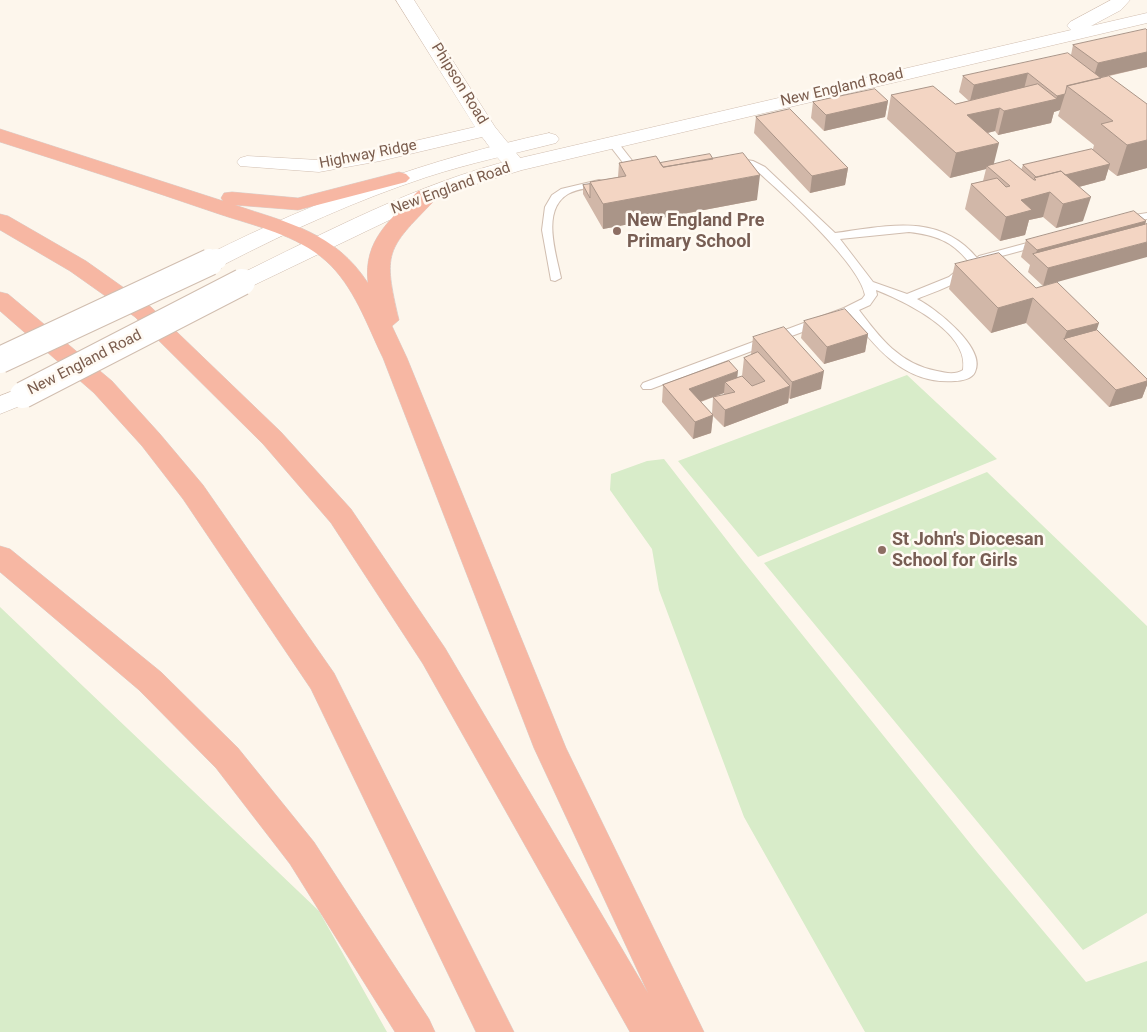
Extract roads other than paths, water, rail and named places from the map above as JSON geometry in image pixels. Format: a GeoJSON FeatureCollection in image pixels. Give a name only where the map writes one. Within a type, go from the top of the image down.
{"type":"FeatureCollection","features":[{"type":"Feature","properties":{"kind":"highway"},"geometry":{"type":"LineString","coordinates":[[0,135],[161,186],[278,227],[317,245],[334,256],[355,281],[395,358],[550,748],[685,1032]]}},
{"type":"Feature","properties":{"kind":"highway"},"geometry":{"type":"LineString","coordinates":[[161,186],[226,198],[285,204],[311,202],[399,178]]}},
{"type":"Feature","properties":{"kind":"highway"},"geometry":{"type":"LineString","coordinates":[[395,358],[378,281],[381,250],[389,237],[426,196]]}},
{"type":"Feature","properties":{"kind":"highway"},"geometry":{"type":"LineString","coordinates":[[0,221],[78,266],[143,312],[272,438],[341,516],[434,656],[650,1032]]}},
{"type":"Feature","properties":{"kind":"highway"},"geometry":{"type":"LineString","coordinates":[[0,299],[104,387],[152,440],[192,492],[323,682],[495,1032]]}},
{"type":"Feature","properties":{"kind":"highway"},"geometry":{"type":"LineString","coordinates":[[0,556],[150,681],[227,758],[302,853],[416,1032]]}},
{"type":"Feature","properties":{"kind":"street","name":"Phipson Road"},"geometry":{"type":"LineString","coordinates":[[405,0],[487,130],[516,165]]}},
{"type":"Feature","properties":{"kind":"street"},"geometry":{"type":"LineString","coordinates":[[1039,45],[1115,6],[1121,0]]}},
{"type":"Feature","properties":{"kind":"street","name":"New England Road"},"geometry":{"type":"LineString","coordinates":[[0,406],[317,245],[426,196],[516,165],[936,67],[1039,45],[1147,18]]}},
{"type":"Feature","properties":{"kind":"street","name":"New England Road"},"geometry":{"type":"LineString","coordinates":[[0,360],[217,259],[278,227],[399,178],[503,148],[936,67]]}},
{"type":"Feature","properties":{"kind":"street"},"geometry":{"type":"LineString","coordinates":[[675,115],[701,113],[711,119]]}},
{"type":"Feature","properties":{"kind":"street","name":"Highway Ridge"},"geometry":{"type":"LineString","coordinates":[[247,162],[318,166],[380,155],[487,130]]}},
{"type":"Feature","properties":{"kind":"lane"},"geometry":{"type":"LineString","coordinates":[[555,278],[547,221],[555,197],[571,189],[639,174],[612,142]]}},
{"type":"Feature","properties":{"kind":"lane"},"geometry":{"type":"LineString","coordinates":[[647,386],[852,309],[866,302],[871,295],[869,284],[832,237],[761,169],[742,161],[726,162]]}},
{"type":"Feature","properties":{"kind":"lane"},"geometry":{"type":"LineString","coordinates":[[1113,223],[1147,216]]}},
{"type":"Feature","properties":{"kind":"lane"},"geometry":{"type":"LineString","coordinates":[[832,237],[900,229],[928,229],[958,242],[974,261]]}},
{"type":"Feature","properties":{"kind":"lane"},"geometry":{"type":"LineString","coordinates":[[908,298],[954,278],[974,261],[1058,237]]}},
{"type":"Feature","properties":{"kind":"lane"},"geometry":{"type":"LineString","coordinates":[[852,309],[882,348],[905,366],[928,375],[957,378],[964,376],[971,366],[968,352],[946,322],[908,298],[869,284]]}},
{"type":"Feature","properties":{"kind":"place","name":"New England Pre Primary School"},"geometry":{"type":"Point","coordinates":[617,231]}},
{"type":"Feature","properties":{"kind":"place","name":"St John's Diocesan School for Girls"},"geometry":{"type":"Point","coordinates":[882,550]}}]}
